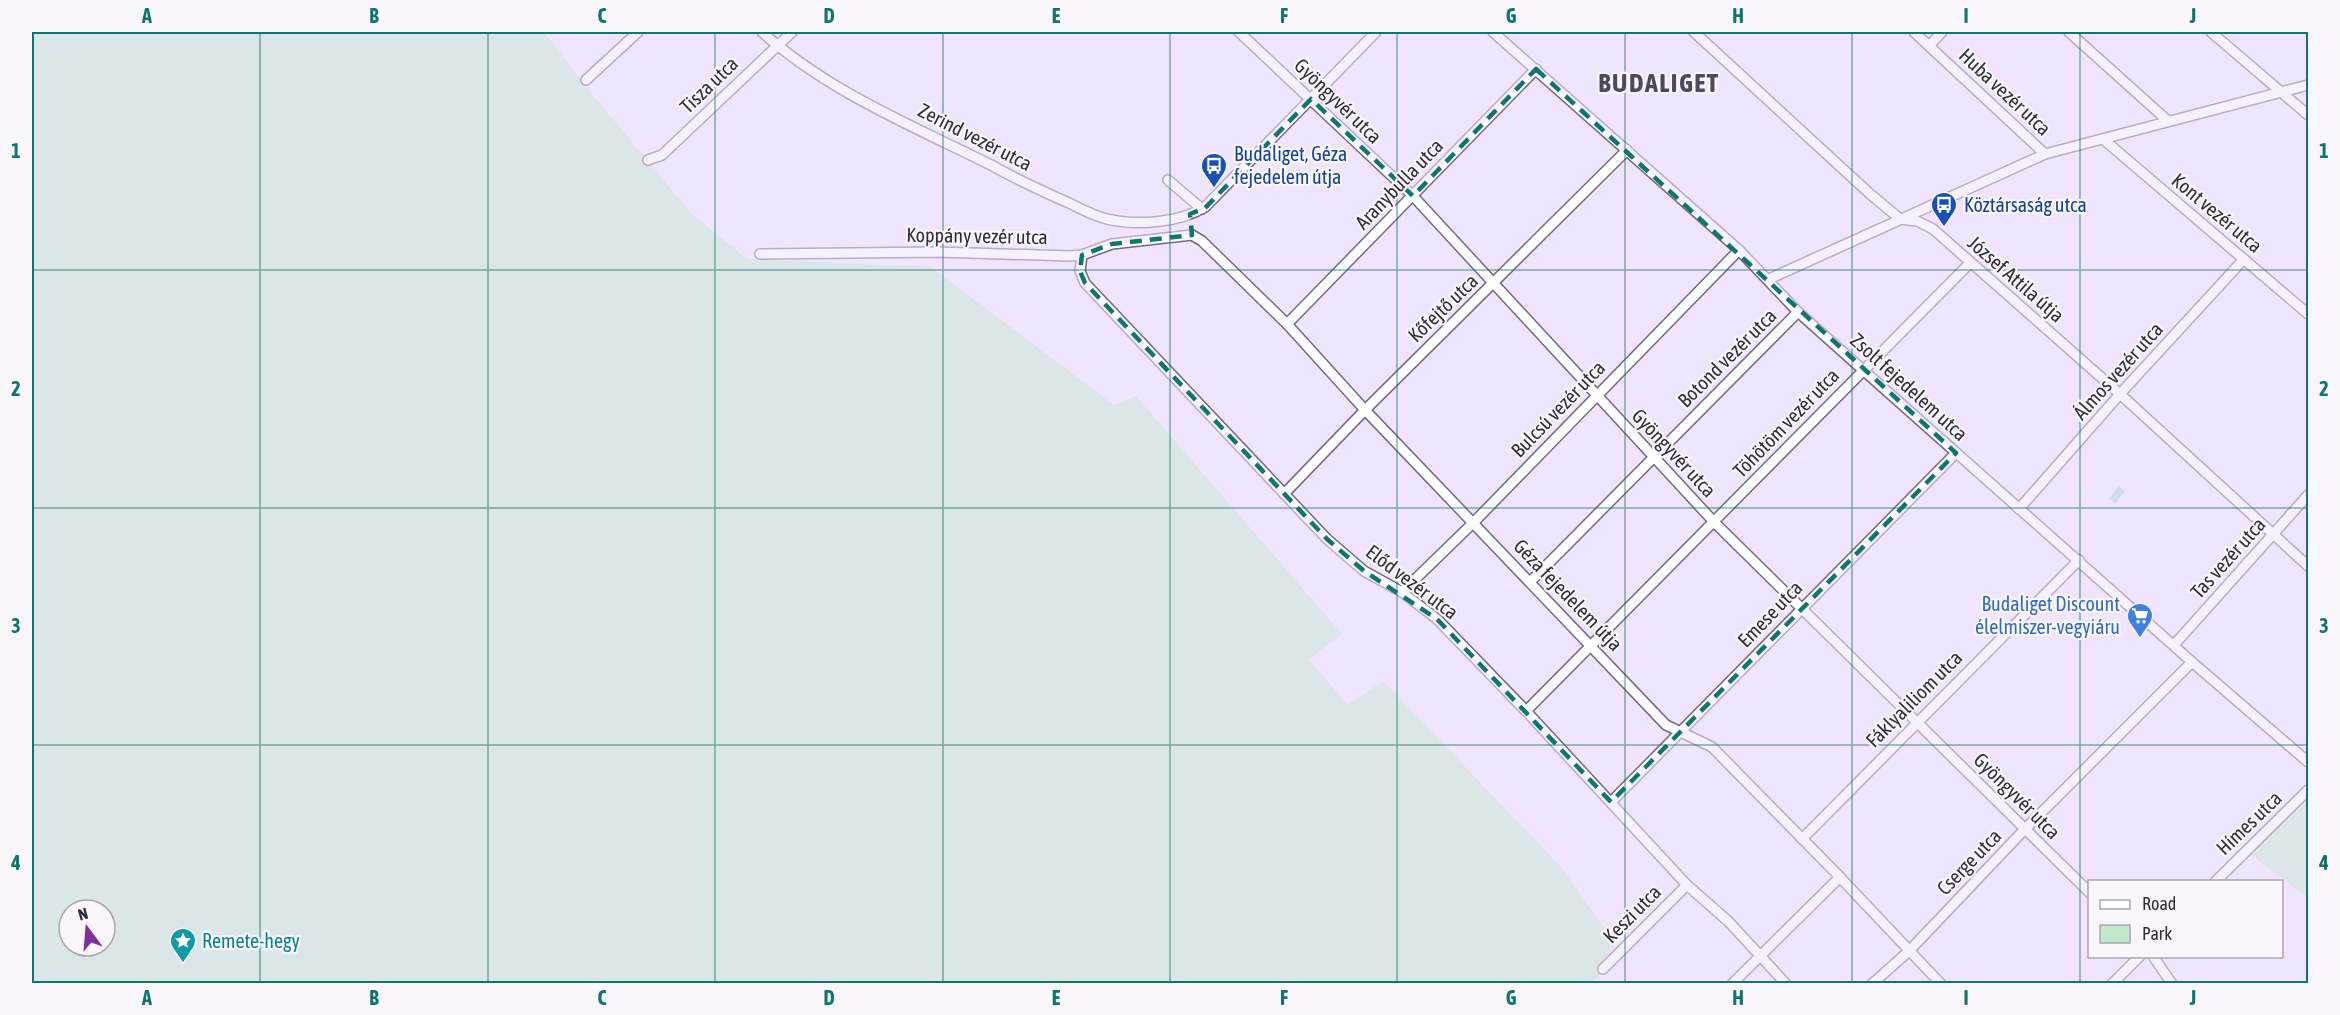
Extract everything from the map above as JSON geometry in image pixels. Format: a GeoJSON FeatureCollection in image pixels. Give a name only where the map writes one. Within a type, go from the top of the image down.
{"type":"FeatureCollection","features":[{"type":"Feature","properties":{"kind":"street"},"geometry":{"type":"LineString","coordinates":[[586,80],[638,32]]}},
{"type":"Feature","properties":{"kind":"street","name":"Zerind vezér utca"},"geometry":{"type":"LineString","coordinates":[[762,32],[842,90],[1037,189],[1097,216],[1142,222],[1190,214],[1202,209]]}},
{"type":"Feature","properties":{"kind":"street","name":"Tisza utca"},"geometry":{"type":"LineString","coordinates":[[648,160],[662,155],[792,32]]}},
{"type":"Feature","properties":{"kind":"street","name":"Gyöngyvér utca"},"geometry":{"type":"LineString","coordinates":[[1239,32],[1413,196],[1714,522],[2088,891]]}},
{"type":"Feature","properties":{"kind":"street"},"geometry":{"type":"LineString","coordinates":[[1168,180],[1202,209],[1376,32]]}},
{"type":"Feature","properties":{"kind":"street","name":"Zsolt fejedelem utca"},"geometry":{"type":"LineString","coordinates":[[1493,32],[1739,250],[1798,312],[2308,762]]}},
{"type":"Feature","properties":{"kind":"street","name":"József Attila útja"},"geometry":{"type":"LineString","coordinates":[[1694,32],[1900,219],[1917,221],[1933,229],[2120,394],[2308,566]]}},
{"type":"Feature","properties":{"kind":"street","name":"Huba vezér utca"},"geometry":{"type":"LineString","coordinates":[[1914,32],[2045,154]]}},
{"type":"Feature","properties":{"kind":"street"},"geometry":{"type":"LineString","coordinates":[[1929,46],[1942,32]]}},
{"type":"Feature","properties":{"kind":"street"},"geometry":{"type":"LineString","coordinates":[[2070,32],[2168,120]]}},
{"type":"Feature","properties":{"kind":"street"},"geometry":{"type":"LineString","coordinates":[[2211,32],[2308,115]]}},
{"type":"Feature","properties":{"kind":"street","name":"Aranybulla utca"},"geometry":{"type":"LineString","coordinates":[[1287,324],[1536,69]]}},
{"type":"Feature","properties":{"kind":"street"},"geometry":{"type":"LineString","coordinates":[[1769,279],[2045,154],[2308,85]]}},
{"type":"Feature","properties":{"kind":"street","name":"Kont vezér utca"},"geometry":{"type":"LineString","coordinates":[[2103,139],[2308,314]]}},
{"type":"Feature","properties":{"kind":"street","name":"Kőfejtő utca"},"geometry":{"type":"LineString","coordinates":[[1284,494],[1365,410],[1627,150]]}},
{"type":"Feature","properties":{"kind":"street"},"geometry":{"type":"LineString","coordinates":[[1190,214],[1192,235]]}},
{"type":"Feature","properties":{"kind":"street","name":"Géza fejedelem útja"},"geometry":{"type":"LineString","coordinates":[[1192,235],[1202,241],[1287,324],[1365,410],[1666,725],[1712,747],[1941,984]]}},
{"type":"Feature","properties":{"kind":"street","name":"Koppány vezér utca"},"geometry":{"type":"LineString","coordinates":[[759,254],[923,251],[1082,255],[1112,244],[1192,235]]}},
{"type":"Feature","properties":{"kind":"street","name":"Bulcsú vezér utca"},"geometry":{"type":"LineString","coordinates":[[1402,592],[1474,522],[1739,250]]}},
{"type":"Feature","properties":{"kind":"street","name":"Előd vezér utca"},"geometry":{"type":"LineString","coordinates":[[1082,255],[1080,271],[1085,283],[1284,494],[1327,538],[1364,571],[1402,592],[1437,619],[1526,711],[1687,885],[1729,922],[1786,984]]}},
{"type":"Feature","properties":{"kind":"street","name":"Álmos vezér utca"},"geometry":{"type":"LineString","coordinates":[[2019,509],[2120,394],[2244,259]]}},
{"type":"Feature","properties":{"kind":"street","name":"Töhötöm vezér utca"},"geometry":{"type":"LineString","coordinates":[[1526,711],[1970,263]]}},
{"type":"Feature","properties":{"kind":"street","name":"Botond vezér utca"},"geometry":{"type":"LineString","coordinates":[[1530,582],[1798,312]]}},
{"type":"Feature","properties":{"kind":"street","name":"Emese utca"},"geometry":{"type":"LineString","coordinates":[[1611,802],[1800,608],[1956,453]]}},
{"type":"Feature","properties":{"kind":"street","name":"Tas vezér utca"},"geometry":{"type":"LineString","coordinates":[[2174,645],[2308,495]]}},
{"type":"Feature","properties":{"kind":"street","name":"Fáklyaliliom utca"},"geometry":{"type":"LineString","coordinates":[[1802,839],[2079,560]]}},
{"type":"Feature","properties":{"kind":"street","name":"Cserge utca"},"geometry":{"type":"LineString","coordinates":[[1872,984],[1909,951],[2025,829],[2193,662]]}},
{"type":"Feature","properties":{"kind":"street","name":"Hímes utca"},"geometry":{"type":"LineString","coordinates":[[2217,880],[2308,790]]}},
{"type":"Feature","properties":{"kind":"street"},"geometry":{"type":"LineString","coordinates":[[1732,984],[1840,877]]}},
{"type":"Feature","properties":{"kind":"street","name":"Keszi utca"},"geometry":{"type":"LineString","coordinates":[[1603,969],[1687,885]]}},
{"type":"Feature","properties":{"kind":"street"},"geometry":{"type":"LineString","coordinates":[[2112,984],[2139,958]]}},
{"type":"Feature","properties":{"kind":"street"},"geometry":{"type":"LineString","coordinates":[[2154,958],[2172,984]]}},
{"type":"Feature","properties":{"kind":"highlighted area"},"geometry":{"type":"Polygon","coordinates":[[[1536,69],[1956,453],[1611,802],[1437,619],[1364,571],[1327,539],[1085,283],[1080,271],[1082,255],[1112,244],[1192,235],[1190,214],[1205,208],[1311,99],[1413,196],[1536,69]]]}},
{"type":"Feature","properties":{"kind":"green space"},"geometry":{"type":"Polygon","coordinates":[[[32,32],[544,32],[583,83],[691,213],[747,259],[931,267],[1114,405],[1136,396],[1342,634],[1309,659],[1347,705],[1383,681],[1562,868],[1615,944],[1598,968],[1602,973],[1590,984],[32,983],[32,32]]]}},
{"type":"Feature","properties":{"kind":"green space"},"geometry":{"type":"Polygon","coordinates":[[[2308,795],[2308,898],[2250,854],[2308,795]]]}},
{"type":"Feature","properties":{"kind":"shaded area"},"geometry":{"type":"Polygon","coordinates":[[[2119,486],[2125,491],[2115,504],[2109,498],[2119,486]]]}},
{"type":"Feature","properties":{"kind":"place","name":"Budaliget, Géza fejedelem útja"},"geometry":{"type":"Point","coordinates":[1214,189]}},
{"type":"Feature","properties":{"kind":"place","name":"Köztársaság utca"},"geometry":{"type":"Point","coordinates":[1944,228]}},
{"type":"Feature","properties":{"kind":"place","name":"Budaliget Discount élelmiszer-vegyiáru"},"geometry":{"type":"Point","coordinates":[2140,639]}},
{"type":"Feature","properties":{"kind":"place","name":"Remete-hegy"},"geometry":{"type":"Point","coordinates":[183,964]}},
{"type":"Feature","properties":{"kind":"district","name":"BUDALIGET"},"geometry":{"type":"Point","coordinates":[1659,83]}}]}
